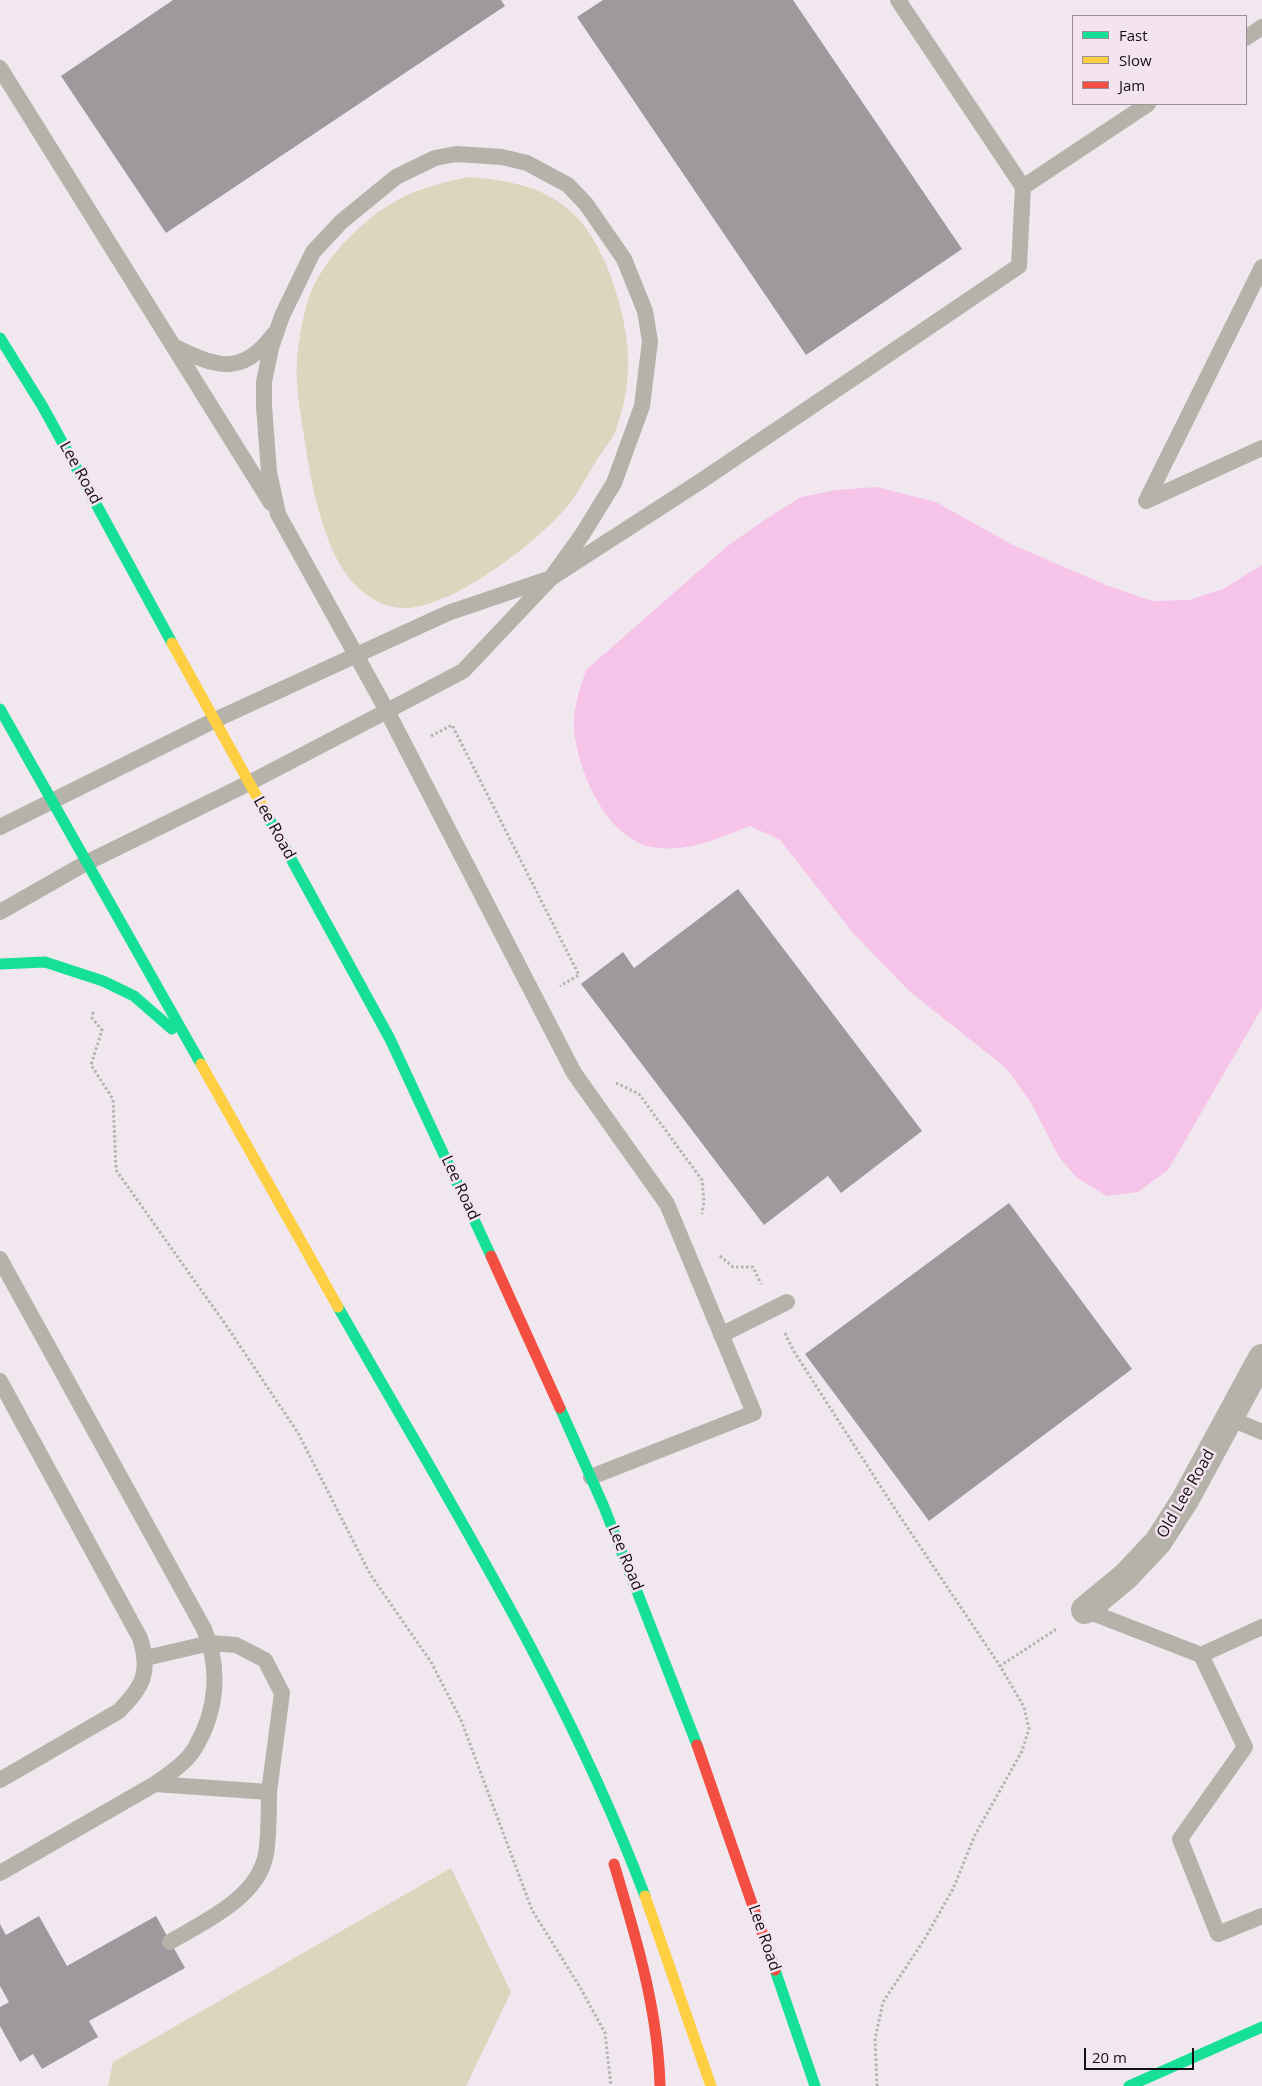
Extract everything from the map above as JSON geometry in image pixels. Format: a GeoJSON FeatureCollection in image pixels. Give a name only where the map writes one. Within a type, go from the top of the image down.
{"type":"FeatureCollection","features":[{"type":"Feature","properties":{"kind":"street","name":"Lee Road"},"geometry":{"type":"LineString","coordinates":[[0,338],[48,415],[394,1047],[436,1134],[591,1477],[653,1629],[715,1792],[815,2086]]}},
{"type":"Feature","properties":{"kind":"street"},"geometry":{"type":"LineString","coordinates":[[0,709],[521,1630],[577,1738],[605,1799],[645,1898],[711,2086]]}},
{"type":"Feature","properties":{"kind":"street"},"geometry":{"type":"LineString","coordinates":[[0,964],[46,962],[103,982],[134,996],[188,1042]]}},
{"type":"Feature","properties":{"kind":"street","name":"Old Lee Road"},"geometry":{"type":"LineString","coordinates":[[1085,1610],[1126,1576],[1158,1542],[1185,1500],[1262,1358]]}},
{"type":"Feature","properties":{"kind":"street"},"geometry":{"type":"LineString","coordinates":[[577,1738],[602,1823]]}},
{"type":"Feature","properties":{"kind":"street"},"geometry":{"type":"LineString","coordinates":[[611,1852],[641,1955],[654,2014],[660,2063],[660,2086]]}},
{"type":"Feature","properties":{"kind":"street"},"geometry":{"type":"LineString","coordinates":[[1129,2086],[1262,2027]]}},
{"type":"Feature","properties":{"kind":"lane"},"geometry":{"type":"LineString","coordinates":[[0,827],[215,720],[448,613],[551,578],[700,481],[1019,266],[1023,187],[898,0]]}},
{"type":"Feature","properties":{"kind":"lane"},"geometry":{"type":"LineString","coordinates":[[1247,37],[1262,26]]}},
{"type":"Feature","properties":{"kind":"lane"},"geometry":{"type":"LineString","coordinates":[[0,68],[278,514],[387,711],[574,1073],[667,1204],[754,1413],[591,1477]]}},
{"type":"Feature","properties":{"kind":"lane"},"geometry":{"type":"LineString","coordinates":[[1023,187],[1146,105]]}},
{"type":"Feature","properties":{"kind":"lane"},"geometry":{"type":"LineString","coordinates":[[0,912],[86,863],[249,783],[463,671],[551,578],[582,535],[614,483],[642,406],[650,341],[645,311],[624,259],[586,204],[568,186],[527,163],[502,157],[456,154],[435,158],[396,177],[341,222],[313,252],[278,327],[271,348],[264,382],[269,472],[278,514]]}},
{"type":"Feature","properties":{"kind":"lane"},"geometry":{"type":"LineString","coordinates":[[1262,266],[1146,501],[1262,448]]}},
{"type":"Feature","properties":{"kind":"lane"},"geometry":{"type":"LineString","coordinates":[[173,346],[210,364],[230,364],[248,359],[262,350],[278,327]]}},
{"type":"Feature","properties":{"kind":"lane"},"geometry":{"type":"LineString","coordinates":[[0,1259],[210,1643],[214,1657],[215,1694],[209,1715],[195,1748],[178,1768],[155,1784],[0,1873]]}},
{"type":"Feature","properties":{"kind":"lane"},"geometry":{"type":"LineString","coordinates":[[721,1335],[780,1305]]}},
{"type":"Feature","properties":{"kind":"lane"},"geometry":{"type":"LineString","coordinates":[[0,1380],[140,1638],[146,1658],[144,1677],[132,1697],[119,1711],[0,1780]]}},
{"type":"Feature","properties":{"kind":"lane"},"geometry":{"type":"LineString","coordinates":[[1229,1418],[1262,1432]]}},
{"type":"Feature","properties":{"kind":"lane"},"geometry":{"type":"LineString","coordinates":[[1085,1610],[1201,1655],[1244,1747],[1180,1838],[1218,1934],[1262,1916]]}},
{"type":"Feature","properties":{"kind":"lane"},"geometry":{"type":"LineString","coordinates":[[1201,1655],[1262,1627]]}},
{"type":"Feature","properties":{"kind":"lane"},"geometry":{"type":"LineString","coordinates":[[146,1658],[210,1643],[236,1645],[265,1660],[282,1693],[269,1792],[266,1855],[260,1872],[248,1889],[231,1904],[170,1942]]}},
{"type":"Feature","properties":{"kind":"lane"},"geometry":{"type":"LineString","coordinates":[[155,1784],[269,1792]]}},
{"type":"Feature","properties":{"kind":"path"},"geometry":{"type":"LineString","coordinates":[[424,740],[452,725],[580,975],[553,989]]}},
{"type":"Feature","properties":{"kind":"path"},"geometry":{"type":"LineString","coordinates":[[94,1007],[92,1018],[102,1030],[91,1065],[113,1098],[116,1170],[228,1328],[298,1433],[370,1574],[431,1662],[461,1720],[532,1910],[581,1989],[605,2033],[611,2086]]}},
{"type":"Feature","properties":{"kind":"path"},"geometry":{"type":"LineString","coordinates":[[609,1077],[639,1094],[702,1180],[704,1201],[700,1220]]}},
{"type":"Feature","properties":{"kind":"path"},"geometry":{"type":"LineString","coordinates":[[715,1252],[733,1267],[753,1267],[780,1305],[793,1350],[897,1512],[1000,1666],[1024,1707],[1029,1729],[1022,1751],[975,1835],[953,1889],[924,1940],[883,2002],[874,2039],[877,2086]]}},
{"type":"Feature","properties":{"kind":"path"},"geometry":{"type":"LineString","coordinates":[[1000,1666],[1085,1610]]}},
{"type":"Feature","properties":{"kind":"shaded area"},"geometry":{"type":"Polygon","coordinates":[[[468,177],[515,184],[536,190],[570,210],[584,226],[597,245],[608,269],[621,310],[628,350],[626,391],[622,411],[612,439],[598,458],[578,492],[557,518],[518,552],[471,584],[426,605],[397,608],[372,598],[351,581],[338,561],[324,528],[310,474],[299,400],[297,369],[301,330],[305,309],[315,283],[342,245],[366,222],[378,212],[405,196],[428,187],[468,177]]]}},
{"type":"Feature","properties":{"kind":"shaded area"},"geometry":{"type":"Polygon","coordinates":[[[877,487],[936,502],[1011,544],[1106,585],[1152,601],[1189,600],[1223,589],[1262,565],[1262,1008],[1168,1170],[1138,1192],[1107,1196],[1077,1178],[1059,1157],[1031,1103],[1006,1068],[909,991],[853,933],[780,840],[750,826],[717,839],[683,848],[659,848],[641,844],[625,834],[611,821],[589,785],[582,766],[574,730],[577,700],[586,670],[726,547],[801,497],[836,490],[877,487]]]}},
{"type":"Feature","properties":{"kind":"shaded area"},"geometry":{"type":"Polygon","coordinates":[[[451,1868],[511,1992],[466,2086],[108,2086],[113,2062],[451,1868]]]}},
{"type":"Feature","properties":{"kind":"building"},"geometry":{"type":"Polygon","coordinates":[[[173,0],[501,0],[505,6],[166,233],[61,76],[173,0]]]}},
{"type":"Feature","properties":{"kind":"building"},"geometry":{"type":"Polygon","coordinates":[[[603,0],[793,0],[962,249],[806,355],[577,17],[603,0]]]}},
{"type":"Feature","properties":{"kind":"building"},"geometry":{"type":"Polygon","coordinates":[[[738,889],[922,1131],[841,1193],[828,1176],[764,1225],[581,984],[623,952],[634,968],[738,889]]]}},
{"type":"Feature","properties":{"kind":"building"},"geometry":{"type":"Polygon","coordinates":[[[1009,1203],[1132,1369],[929,1521],[805,1354],[1009,1203]]]}},
{"type":"Feature","properties":{"kind":"building"},"geometry":{"type":"Polygon","coordinates":[[[39,1916],[67,1966],[156,1916],[185,1968],[89,2021],[98,2037],[42,2069],[33,2054],[20,2062],[0,2026],[0,2007],[9,2002],[0,1986],[0,1924],[6,1935],[39,1916]]]}},
{"type":"Feature","properties":{"kind":"traffic: fast"},"geometry":{"type":"LineString","coordinates":[[0,338],[43,407],[172,643]]}},
{"type":"Feature","properties":{"kind":"traffic: fast"},"geometry":{"type":"LineString","coordinates":[[0,709],[201,1064]]}},
{"type":"Feature","properties":{"kind":"traffic: fast"},"geometry":{"type":"LineString","coordinates":[[267,815],[390,1039],[491,1256]]}},
{"type":"Feature","properties":{"kind":"traffic: fast"},"geometry":{"type":"LineString","coordinates":[[0,964],[45,962],[103,981],[134,996],[172,1029]]}},
{"type":"Feature","properties":{"kind":"traffic: fast"},"geometry":{"type":"LineString","coordinates":[[338,1307],[462,1523],[542,1669],[614,1819],[645,1896]]}},
{"type":"Feature","properties":{"kind":"traffic: fast"},"geometry":{"type":"LineString","coordinates":[[560,1408],[604,1507],[697,1745]]}},
{"type":"Feature","properties":{"kind":"traffic: fast"},"geometry":{"type":"LineString","coordinates":[[775,1970],[815,2086]]}},
{"type":"Feature","properties":{"kind":"traffic: fast"},"geometry":{"type":"LineString","coordinates":[[1129,2086],[1262,2027]]}},
{"type":"Feature","properties":{"kind":"traffic: slow"},"geometry":{"type":"LineString","coordinates":[[172,643],[267,815]]}},
{"type":"Feature","properties":{"kind":"traffic: slow"},"geometry":{"type":"LineString","coordinates":[[201,1064],[338,1307]]}},
{"type":"Feature","properties":{"kind":"traffic: slow"},"geometry":{"type":"LineString","coordinates":[[645,1896],[711,2086]]}},
{"type":"Feature","properties":{"kind":"traffic: jam"},"geometry":{"type":"LineString","coordinates":[[491,1256],[560,1408]]}},
{"type":"Feature","properties":{"kind":"traffic: jam"},"geometry":{"type":"LineString","coordinates":[[697,1745],[775,1970]]}},
{"type":"Feature","properties":{"kind":"traffic: jam"},"geometry":{"type":"LineString","coordinates":[[614,1864],[638,1946],[650,2001],[655,2029],[660,2086]]}}]}
